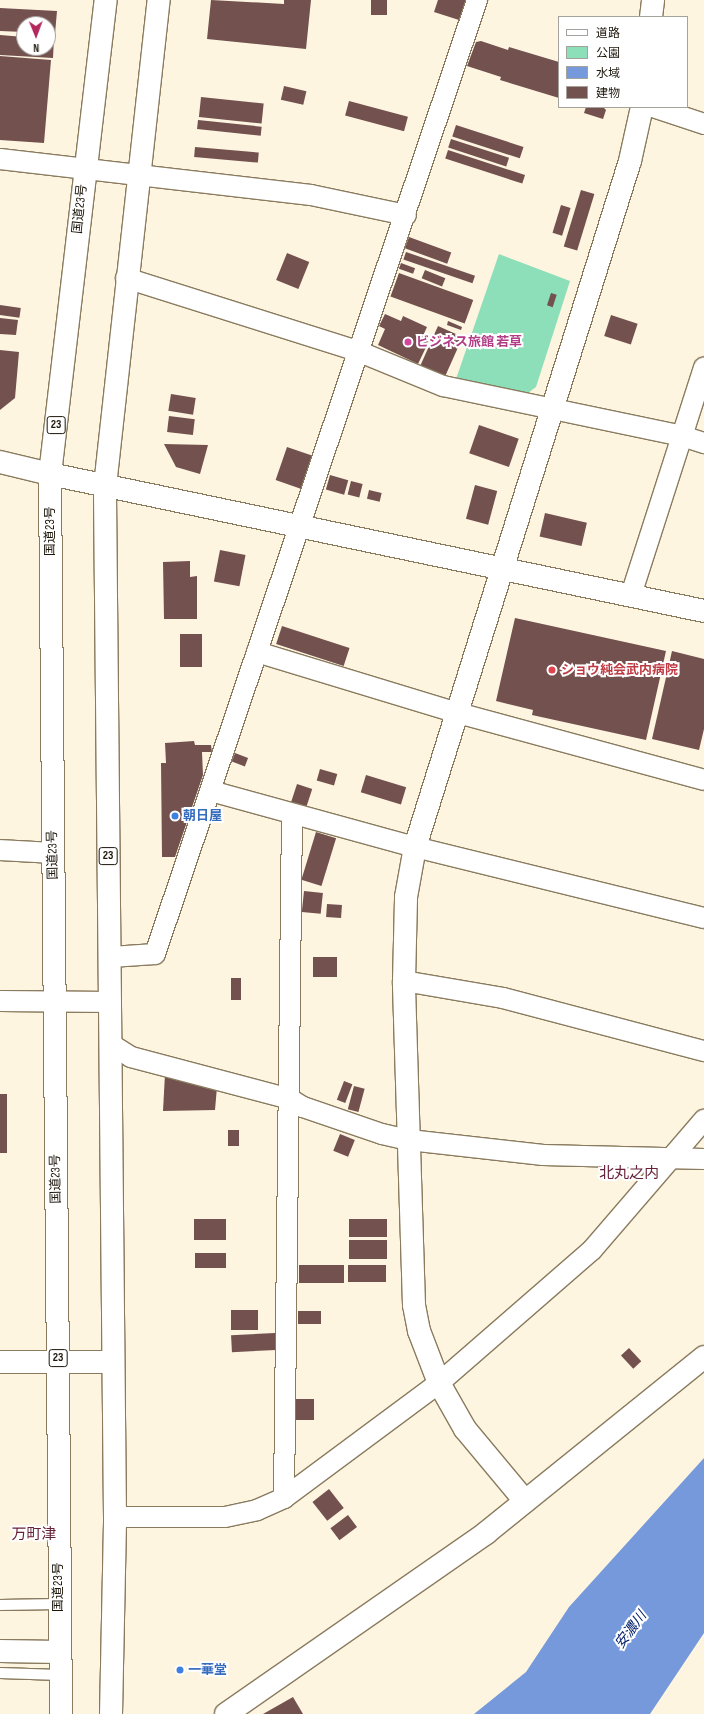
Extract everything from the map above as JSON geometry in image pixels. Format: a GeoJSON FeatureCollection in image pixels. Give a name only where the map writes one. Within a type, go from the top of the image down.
{"type":"FeatureCollection","features":[{"type":"Feature","properties":{"kind":"main road","name":"国道23号"},"geometry":{"type":"LineString","coordinates":[[61,1714],[58,1604],[58,1363],[50,474],[84,168],[106,0]]}},
{"type":"Feature","properties":{"kind":"main road","name":"23"},"geometry":{"type":"LineString","coordinates":[[111,1714],[115,1517],[112,1002],[105,486],[126,278],[159,0]]}},
{"type":"Feature","properties":{"kind":"main road"},"geometry":{"type":"LineString","coordinates":[[651,16],[653,0]]}},
{"type":"Feature","properties":{"kind":"main road"},"geometry":{"type":"LineString","coordinates":[[525,1501],[465,1429],[439,1383],[419,1331],[414,1305],[404,981],[406,897],[415,847],[630,161],[642,108]]}},
{"type":"Feature","properties":{"kind":"main road"},"geometry":{"type":"LineString","coordinates":[[0,462],[301,528],[704,611]]}},
{"type":"Feature","properties":{"kind":"main road"},"geometry":{"type":"LineString","coordinates":[[226,1714],[486,1533],[704,1357]]}},
{"type":"Feature","properties":{"kind":"main road"},"geometry":{"type":"LineString","coordinates":[[0,1362],[113,1362]]}},
{"type":"Feature","properties":{"kind":"main road"},"geometry":{"type":"LineString","coordinates":[[0,1651],[59,1652]]}},
{"type":"Feature","properties":{"kind":"street"},"geometry":{"type":"LineString","coordinates":[[111,957],[155,954],[257,652],[301,528],[477,0]]}},
{"type":"Feature","properties":{"kind":"street"},"geometry":{"type":"LineString","coordinates":[[656,108],[704,124]]}},
{"type":"Feature","properties":{"kind":"street"},"geometry":{"type":"LineString","coordinates":[[0,159],[311,195],[406,215]]}},
{"type":"Feature","properties":{"kind":"street"},"geometry":{"type":"LineString","coordinates":[[126,278],[360,352],[443,386],[682,436],[704,444]]}},
{"type":"Feature","properties":{"kind":"street"},"geometry":{"type":"LineString","coordinates":[[631,595],[704,367]]}},
{"type":"Feature","properties":{"kind":"street"},"geometry":{"type":"LineString","coordinates":[[257,652],[458,713],[704,780]]}},
{"type":"Feature","properties":{"kind":"street"},"geometry":{"type":"LineString","coordinates":[[211,791],[415,847],[704,918]]}},
{"type":"Feature","properties":{"kind":"street"},"geometry":{"type":"LineString","coordinates":[[284,1498],[290,1099],[292,814]]}},
{"type":"Feature","properties":{"kind":"street"},"geometry":{"type":"LineString","coordinates":[[0,850],[53,853]]}},
{"type":"Feature","properties":{"kind":"street"},"geometry":{"type":"LineString","coordinates":[[404,981],[504,998],[704,1052]]}},
{"type":"Feature","properties":{"kind":"street"},"geometry":{"type":"LineString","coordinates":[[0,1001],[112,1002]]}},
{"type":"Feature","properties":{"kind":"street"},"geometry":{"type":"LineString","coordinates":[[112,1045],[131,1057],[290,1099],[303,1107],[382,1134],[409,1140],[543,1155],[704,1159]]}},
{"type":"Feature","properties":{"kind":"street"},"geometry":{"type":"LineString","coordinates":[[115,1517],[225,1517],[257,1510],[284,1498],[439,1383],[592,1250],[704,1120]]}},
{"type":"Feature","properties":{"kind":"lane"},"geometry":{"type":"LineString","coordinates":[[0,1604],[58,1604]]}},
{"type":"Feature","properties":{"kind":"lane"},"geometry":{"type":"LineString","coordinates":[[0,1672],[60,1675]]}},
{"type":"Feature","properties":{"kind":"green space"},"geometry":{"type":"Polygon","coordinates":[[[499,254],[570,281],[536,387],[528,393],[456,379],[499,254]]]}},
{"type":"Feature","properties":{"kind":"water","name":"安濃川"},"geometry":{"type":"Polygon","coordinates":[[[704,1458],[704,1633],[650,1714],[474,1714],[526,1672],[569,1607],[704,1458]]]}},
{"type":"Feature","properties":{"kind":"building"},"geometry":{"type":"Polygon","coordinates":[[[211,0],[284,4],[284,0],[311,0],[306,49],[207,39],[211,0]]]}},
{"type":"Feature","properties":{"kind":"building"},"geometry":{"type":"Polygon","coordinates":[[[371,0],[387,0],[387,15],[371,15],[371,0]]]}},
{"type":"Feature","properties":{"kind":"building"},"geometry":{"type":"Polygon","coordinates":[[[438,0],[466,0],[459,20],[434,12],[438,0]]]}},
{"type":"Feature","properties":{"kind":"building"},"geometry":{"type":"Polygon","coordinates":[[[0,8],[57,11],[56,22],[56,16],[16,16],[16,32],[0,31],[0,8]]]}},
{"type":"Feature","properties":{"kind":"building"},"geometry":{"type":"Polygon","coordinates":[[[0,35],[16,36],[16,56],[0,55],[0,35]]]}},
{"type":"Feature","properties":{"kind":"building"},"geometry":{"type":"Polygon","coordinates":[[[481,41],[508,50],[509,47],[558,62],[558,98],[500,80],[501,77],[467,66],[476,42],[481,41]]]}},
{"type":"Feature","properties":{"kind":"building"},"geometry":{"type":"Polygon","coordinates":[[[0,56],[51,60],[44,143],[0,140],[0,56]]]}},
{"type":"Feature","properties":{"kind":"building"},"geometry":{"type":"Polygon","coordinates":[[[18,56],[53,56],[53,58],[18,56]]]}},
{"type":"Feature","properties":{"kind":"building"},"geometry":{"type":"Polygon","coordinates":[[[284,86],[306,91],[303,105],[281,100],[284,86]]]}},
{"type":"Feature","properties":{"kind":"building"},"geometry":{"type":"Polygon","coordinates":[[[201,97],[264,104],[262,123],[199,117],[201,97]]]}},
{"type":"Feature","properties":{"kind":"building"},"geometry":{"type":"Polygon","coordinates":[[[349,101],[408,117],[404,131],[345,115],[349,101]]]}},
{"type":"Feature","properties":{"kind":"building"},"geometry":{"type":"Polygon","coordinates":[[[586,108],[604,108],[606,110],[603,119],[584,113],[586,108]]]}},
{"type":"Feature","properties":{"kind":"building"},"geometry":{"type":"Polygon","coordinates":[[[198,120],[262,127],[261,136],[197,129],[198,120]]]}},
{"type":"Feature","properties":{"kind":"building"},"geometry":{"type":"Polygon","coordinates":[[[456,125],[524,147],[520,158],[452,136],[456,125]]]}},
{"type":"Feature","properties":{"kind":"building"},"geometry":{"type":"Polygon","coordinates":[[[451,139],[509,158],[506,166],[448,148],[451,139]]]}},
{"type":"Feature","properties":{"kind":"building"},"geometry":{"type":"Polygon","coordinates":[[[195,147],[259,153],[258,163],[194,157],[195,147]]]}},
{"type":"Feature","properties":{"kind":"building"},"geometry":{"type":"Polygon","coordinates":[[[448,150],[525,175],[522,184],[445,159],[448,150]]]}},
{"type":"Feature","properties":{"kind":"building"},"geometry":{"type":"Polygon","coordinates":[[[581,190],[594,194],[577,251],[564,246],[581,190]]]}},
{"type":"Feature","properties":{"kind":"building"},"geometry":{"type":"Polygon","coordinates":[[[561,205],[571,208],[562,236],[553,233],[561,205]]]}},
{"type":"Feature","properties":{"kind":"building"},"geometry":{"type":"Polygon","coordinates":[[[409,237],[451,252],[447,264],[405,248],[409,237]]]}},
{"type":"Feature","properties":{"kind":"building"},"geometry":{"type":"Polygon","coordinates":[[[406,252],[475,276],[472,283],[403,260],[406,252]]]}},
{"type":"Feature","properties":{"kind":"building"},"geometry":{"type":"Polygon","coordinates":[[[287,253],[309,262],[298,289],[276,280],[287,253]]]}},
{"type":"Feature","properties":{"kind":"building"},"geometry":{"type":"Polygon","coordinates":[[[401,263],[415,268],[413,274],[399,269],[401,263]]]}},
{"type":"Feature","properties":{"kind":"building"},"geometry":{"type":"Polygon","coordinates":[[[425,270],[445,278],[442,287],[422,278],[425,270]]]}},
{"type":"Feature","properties":{"kind":"building"},"geometry":{"type":"Polygon","coordinates":[[[399,273],[473,300],[465,324],[390,296],[399,273]]]}},
{"type":"Feature","properties":{"kind":"building"},"geometry":{"type":"Polygon","coordinates":[[[551,293],[557,295],[553,307],[547,305],[551,293]]]}},
{"type":"Feature","properties":{"kind":"building"},"geometry":{"type":"Polygon","coordinates":[[[0,305],[21,308],[19,318],[0,315],[0,305]]]}},
{"type":"Feature","properties":{"kind":"building"},"geometry":{"type":"Polygon","coordinates":[[[385,314],[401,321],[403,316],[427,327],[422,338],[429,341],[418,364],[378,345],[385,329],[379,326],[385,314]]]}},
{"type":"Feature","properties":{"kind":"building"},"geometry":{"type":"Polygon","coordinates":[[[611,315],[638,324],[631,345],[604,336],[611,315]]]}},
{"type":"Feature","properties":{"kind":"building"},"geometry":{"type":"Polygon","coordinates":[[[0,318],[18,320],[16,335],[0,334],[0,318]]]}},
{"type":"Feature","properties":{"kind":"building"},"geometry":{"type":"Polygon","coordinates":[[[448,321],[462,327],[461,330],[447,325],[448,321]]]}},
{"type":"Feature","properties":{"kind":"building"},"geometry":{"type":"Polygon","coordinates":[[[438,326],[463,337],[445,376],[421,365],[438,326]]]}},
{"type":"Feature","properties":{"kind":"building"},"geometry":{"type":"Polygon","coordinates":[[[0,350],[19,352],[15,398],[0,410],[0,350]]]}},
{"type":"Feature","properties":{"kind":"building"},"geometry":{"type":"Polygon","coordinates":[[[171,394],[196,398],[193,415],[168,411],[171,394]]]}},
{"type":"Feature","properties":{"kind":"building"},"geometry":{"type":"Polygon","coordinates":[[[169,416],[195,419],[193,435],[167,432],[169,416]]]}},
{"type":"Feature","properties":{"kind":"building"},"geometry":{"type":"Polygon","coordinates":[[[479,425],[519,439],[509,467],[469,453],[479,425]]]}},
{"type":"Feature","properties":{"kind":"building"},"geometry":{"type":"Polygon","coordinates":[[[164,444],[208,445],[200,474],[176,467],[164,444]]]}},
{"type":"Feature","properties":{"kind":"building"},"geometry":{"type":"Polygon","coordinates":[[[287,447],[316,457],[305,490],[276,480],[287,447]]]}},
{"type":"Feature","properties":{"kind":"building"},"geometry":{"type":"Polygon","coordinates":[[[330,475],[348,480],[344,495],[326,489],[330,475]]]}},
{"type":"Feature","properties":{"kind":"building"},"geometry":{"type":"Polygon","coordinates":[[[351,481],[363,484],[359,497],[348,495],[351,481]]]}},
{"type":"Feature","properties":{"kind":"building"},"geometry":{"type":"Polygon","coordinates":[[[475,485],[497,491],[488,525],[466,519],[475,485]]]}},
{"type":"Feature","properties":{"kind":"building"},"geometry":{"type":"Polygon","coordinates":[[[369,490],[382,493],[380,502],[367,499],[369,490]]]}},
{"type":"Feature","properties":{"kind":"building"},"geometry":{"type":"Polygon","coordinates":[[[545,513],[587,523],[581,546],[540,536],[545,513]]]}},
{"type":"Feature","properties":{"kind":"building"},"geometry":{"type":"Polygon","coordinates":[[[220,550],[246,555],[239,586],[214,581],[220,550]]]}},
{"type":"Feature","properties":{"kind":"building"},"geometry":{"type":"Polygon","coordinates":[[[190,561],[190,577],[197,576],[197,619],[164,619],[163,562],[190,561]]]}},
{"type":"Feature","properties":{"kind":"building"},"geometry":{"type":"Polygon","coordinates":[[[515,618],[666,651],[646,740],[532,715],[533,710],[496,701],[515,618]]]}},
{"type":"Feature","properties":{"kind":"building"},"geometry":{"type":"Polygon","coordinates":[[[282,626],[350,648],[344,666],[276,644],[282,626]]]}},
{"type":"Feature","properties":{"kind":"building"},"geometry":{"type":"Polygon","coordinates":[[[180,634],[202,634],[202,667],[180,667],[180,634]]]}},
{"type":"Feature","properties":{"kind":"building"},"geometry":{"type":"Polygon","coordinates":[[[672,651],[704,659],[704,729],[699,750],[652,739],[672,651]]]}},
{"type":"Feature","properties":{"kind":"building","name":"朝日屋"},"geometry":{"type":"Polygon","coordinates":[[[194,741],[195,745],[211,745],[212,752],[202,752],[203,775],[175,857],[162,857],[161,763],[166,763],[165,743],[194,741]]]}},
{"type":"Feature","properties":{"kind":"building"},"geometry":{"type":"Polygon","coordinates":[[[235,753],[248,758],[245,766],[232,761],[235,753]]]}},
{"type":"Feature","properties":{"kind":"building"},"geometry":{"type":"Polygon","coordinates":[[[320,769],[337,774],[334,785],[317,781],[320,769]]]}},
{"type":"Feature","properties":{"kind":"building"},"geometry":{"type":"Polygon","coordinates":[[[366,775],[406,787],[401,804],[361,792],[366,775]]]}},
{"type":"Feature","properties":{"kind":"building"},"geometry":{"type":"Polygon","coordinates":[[[297,784],[312,789],[306,807],[291,802],[297,784]]]}},
{"type":"Feature","properties":{"kind":"building"},"geometry":{"type":"Polygon","coordinates":[[[316,832],[336,838],[321,886],[301,880],[316,832]]]}},
{"type":"Feature","properties":{"kind":"building"},"geometry":{"type":"Polygon","coordinates":[[[304,891],[323,893],[321,914],[302,912],[304,891]]]}},
{"type":"Feature","properties":{"kind":"building"},"geometry":{"type":"Polygon","coordinates":[[[327,904],[342,905],[341,918],[326,917],[327,904]]]}},
{"type":"Feature","properties":{"kind":"building"},"geometry":{"type":"Polygon","coordinates":[[[313,957],[337,957],[337,977],[313,977],[313,957]]]}},
{"type":"Feature","properties":{"kind":"building"},"geometry":{"type":"Polygon","coordinates":[[[231,978],[241,978],[241,1000],[231,1000],[231,978]]]}},
{"type":"Feature","properties":{"kind":"building"},"geometry":{"type":"Polygon","coordinates":[[[165,1074],[217,1087],[215,1110],[163,1111],[165,1074]]]}},
{"type":"Feature","properties":{"kind":"building"},"geometry":{"type":"Polygon","coordinates":[[[344,1081],[352,1084],[345,1103],[337,1100],[344,1081]]]}},
{"type":"Feature","properties":{"kind":"building"},"geometry":{"type":"Polygon","coordinates":[[[354,1086],[365,1089],[358,1112],[348,1109],[354,1086]]]}},
{"type":"Feature","properties":{"kind":"building"},"geometry":{"type":"Polygon","coordinates":[[[0,1094],[7,1094],[7,1153],[0,1153],[0,1094]]]}},
{"type":"Feature","properties":{"kind":"building"},"geometry":{"type":"Polygon","coordinates":[[[228,1130],[239,1130],[239,1146],[228,1146],[228,1130]]]}},
{"type":"Feature","properties":{"kind":"building"},"geometry":{"type":"Polygon","coordinates":[[[340,1134],[355,1140],[348,1157],[333,1151],[340,1134]]]}},
{"type":"Feature","properties":{"kind":"building"},"geometry":{"type":"Polygon","coordinates":[[[194,1219],[226,1219],[226,1240],[194,1240],[194,1219]]]}},
{"type":"Feature","properties":{"kind":"building"},"geometry":{"type":"Polygon","coordinates":[[[349,1219],[387,1219],[387,1237],[349,1237],[349,1219]]]}},
{"type":"Feature","properties":{"kind":"building"},"geometry":{"type":"Polygon","coordinates":[[[349,1240],[387,1240],[387,1259],[349,1259],[349,1240]]]}},
{"type":"Feature","properties":{"kind":"building"},"geometry":{"type":"Polygon","coordinates":[[[195,1253],[226,1253],[226,1268],[195,1268],[195,1253]]]}},
{"type":"Feature","properties":{"kind":"building"},"geometry":{"type":"Polygon","coordinates":[[[299,1265],[344,1265],[344,1283],[299,1283],[299,1265]]]}},
{"type":"Feature","properties":{"kind":"building"},"geometry":{"type":"Polygon","coordinates":[[[348,1265],[386,1265],[386,1282],[348,1282],[348,1265]]]}},
{"type":"Feature","properties":{"kind":"building"},"geometry":{"type":"Polygon","coordinates":[[[231,1310],[258,1310],[258,1330],[231,1330],[231,1310]]]}},
{"type":"Feature","properties":{"kind":"building"},"geometry":{"type":"Polygon","coordinates":[[[298,1311],[321,1311],[321,1324],[298,1324],[298,1311]]]}},
{"type":"Feature","properties":{"kind":"building"},"geometry":{"type":"Polygon","coordinates":[[[275,1333],[276,1350],[232,1352],[231,1335],[275,1333]]]}},
{"type":"Feature","properties":{"kind":"building"},"geometry":{"type":"Polygon","coordinates":[[[629,1348],[641,1361],[633,1369],[621,1356],[629,1348]]]}},
{"type":"Feature","properties":{"kind":"building"},"geometry":{"type":"Polygon","coordinates":[[[296,1399],[314,1399],[314,1420],[296,1420],[296,1399]]]}},
{"type":"Feature","properties":{"kind":"building"},"geometry":{"type":"Polygon","coordinates":[[[329,1489],[344,1508],[327,1521],[312,1502],[329,1489]]]}},
{"type":"Feature","properties":{"kind":"building"},"geometry":{"type":"Polygon","coordinates":[[[348,1515],[357,1527],[339,1540],[330,1528],[348,1515]]]}},
{"type":"Feature","properties":{"kind":"building"},"geometry":{"type":"Polygon","coordinates":[[[293,1697],[303,1714],[263,1714],[293,1697]]]}},
{"type":"Feature","properties":{"kind":"place","name":"ビジネス旅館 若草"},"geometry":{"type":"Point","coordinates":[408,342]}},
{"type":"Feature","properties":{"kind":"place","name":"ショウ純会武内病院"},"geometry":{"type":"Point","coordinates":[552,670]}},
{"type":"Feature","properties":{"kind":"place","name":"朝日屋"},"geometry":{"type":"Point","coordinates":[175,816]}},
{"type":"Feature","properties":{"kind":"place","name":"一華堂"},"geometry":{"type":"Point","coordinates":[180,1670]}},
{"type":"Feature","properties":{"kind":"district","name":"北丸之内"},"geometry":{"type":"Point","coordinates":[629,1174]}},
{"type":"Feature","properties":{"kind":"district","name":"万町津"},"geometry":{"type":"Point","coordinates":[34,1535]}}]}
